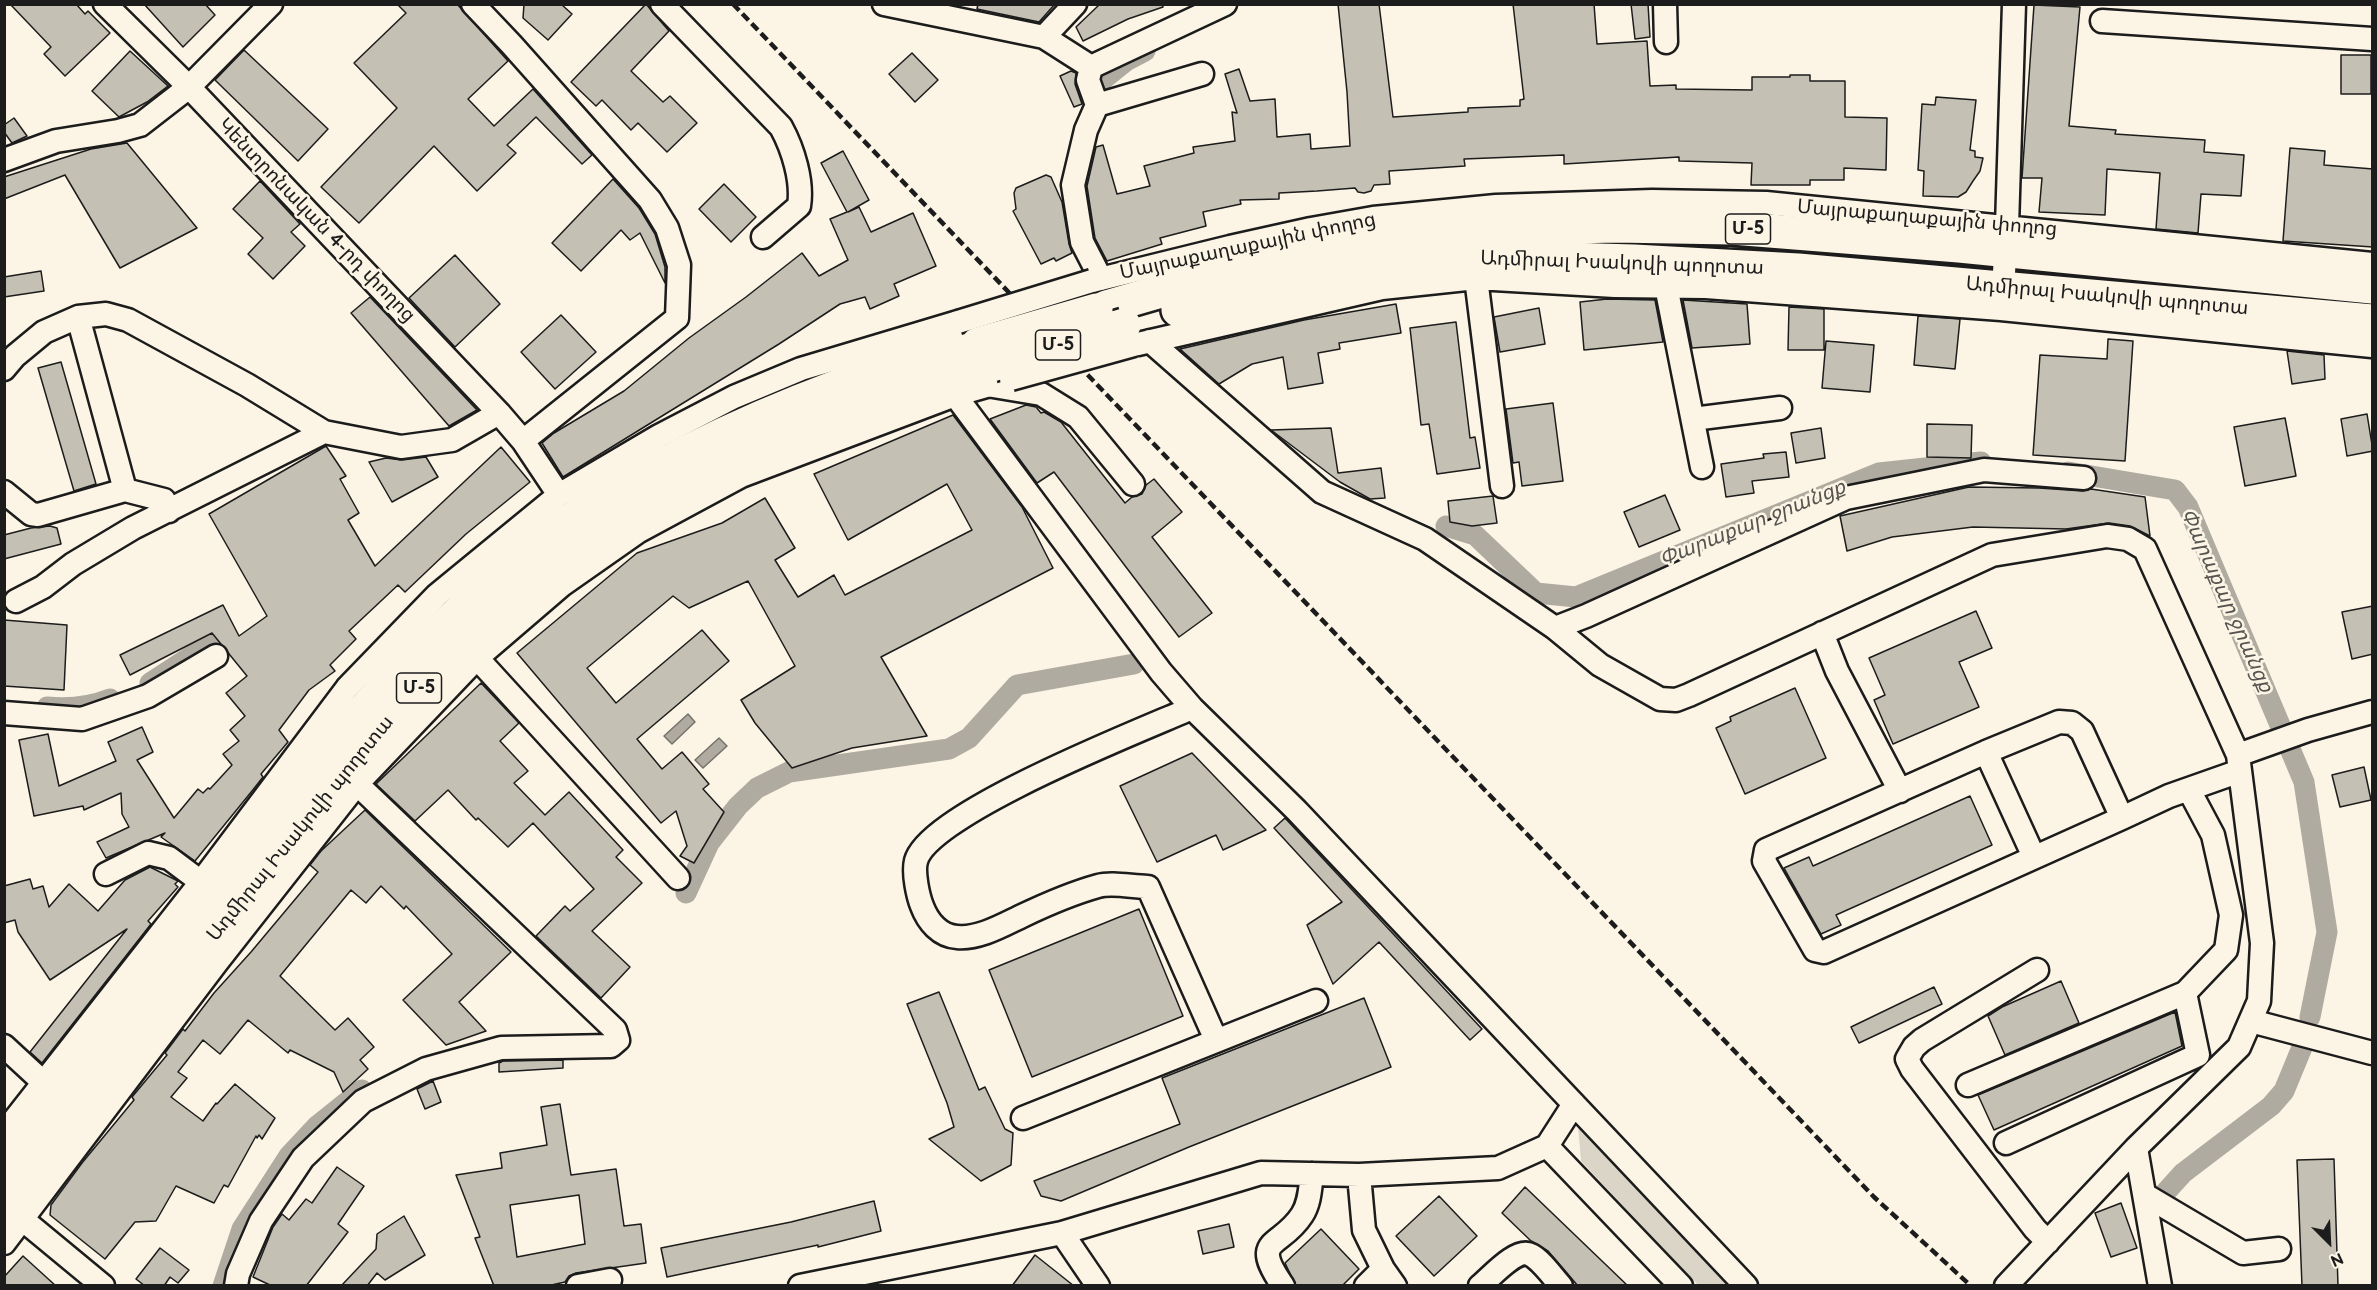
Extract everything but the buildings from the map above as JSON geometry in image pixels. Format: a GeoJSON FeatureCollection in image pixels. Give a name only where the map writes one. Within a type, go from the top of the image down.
{"type":"FeatureCollection","features":[{"type":"Feature","properties":{"kind":"highway","name":"Ադմիրալ Իսակովի պողոտա"},"geometry":{"type":"LineString","coordinates":[[13,1215],[210,956],[310,811],[388,718],[468,639],[529,586],[604,530],[687,480],[766,442],[985,359],[1248,266],[1376,244],[1491,230],[1615,226],[2006,238],[2373,287]]}},
{"type":"Feature","properties":{"kind":"highway","name":"Ադմիրալ Իսակովի պողոտա"},"geometry":{"type":"LineString","coordinates":[[1118,313],[1227,296],[1367,269],[1494,256],[1663,274],[1798,270],[2002,298],[2373,321]]}},
{"type":"Feature","properties":{"kind":"highway","name":"Ադմիրալ Իսակովի պողոտա"},"geometry":{"type":"LineString","coordinates":[[4,1169],[323,756],[357,697],[443,627],[523,557],[593,505],[675,458],[755,418],[879,372],[985,359]]}},
{"type":"Feature","properties":{"kind":"street","name":"Կենտրոնական 4-րդ փողոց"},"geometry":{"type":"LineString","coordinates":[[105,4],[189,87],[499,413],[523,441],[559,495]]}},
{"type":"Feature","properties":{"kind":"street"},"geometry":{"type":"LineString","coordinates":[[4,160],[56,141],[140,125],[189,87],[271,4]]}},
{"type":"Feature","properties":{"kind":"street"},"geometry":{"type":"LineString","coordinates":[[473,4],[650,200],[668,228],[679,265],[677,318],[523,441]]}},
{"type":"Feature","properties":{"kind":"street"},"geometry":{"type":"LineString","coordinates":[[662,4],[781,127],[791,146],[800,197],[799,206],[763,237]]}},
{"type":"Feature","properties":{"kind":"street"},"geometry":{"type":"LineString","coordinates":[[1044,37],[1075,4]]}},
{"type":"Feature","properties":{"kind":"street"},"geometry":{"type":"LineString","coordinates":[[1091,66],[1225,4]]}},
{"type":"Feature","properties":{"kind":"street"},"geometry":{"type":"LineString","coordinates":[[1665,4],[1666,42]]}},
{"type":"Feature","properties":{"kind":"street"},"geometry":{"type":"LineString","coordinates":[[2014,4],[2002,298],[2373,346]]}},
{"type":"Feature","properties":{"kind":"street"},"geometry":{"type":"LineString","coordinates":[[894,6],[1044,37],[1091,66]]}},
{"type":"Feature","properties":{"kind":"street"},"geometry":{"type":"LineString","coordinates":[[2102,21],[2373,39]]}},
{"type":"Feature","properties":{"kind":"street"},"geometry":{"type":"LineString","coordinates":[[1091,66],[1088,80],[1097,105],[1086,130],[1073,184],[1082,242],[1118,313],[1322,492],[1425,539],[1555,628],[1600,664],[1660,699],[1676,700],[1992,555],[2107,536],[2128,538],[2145,549],[2239,763],[2262,943],[2259,1001],[2239,1047],[2136,1148],[2010,1282]]}},
{"type":"Feature","properties":{"kind":"street"},"geometry":{"type":"LineString","coordinates":[[1097,105],[1202,74]]}},
{"type":"Feature","properties":{"kind":"street","name":"Մայրաքաղաքային փողոց"},"geometry":{"type":"LineString","coordinates":[[2006,238],[2373,264]]}},
{"type":"Feature","properties":{"kind":"street"},"geometry":{"type":"LineString","coordinates":[[4,1133],[201,882],[357,697],[437,595],[559,495],[659,436],[744,393],[801,369],[985,359],[1118,313],[1476,278],[1663,274],[1702,467]]}},
{"type":"Feature","properties":{"kind":"street"},"geometry":{"type":"LineString","coordinates":[[1476,278],[1502,486]]}},
{"type":"Feature","properties":{"kind":"street"},"geometry":{"type":"LineString","coordinates":[[4,369],[15,356],[44,332],[78,317],[106,314],[128,320],[247,385],[324,432],[401,447],[452,440],[499,413]]}},
{"type":"Feature","properties":{"kind":"street"},"geometry":{"type":"LineString","coordinates":[[78,317],[125,490]]}},
{"type":"Feature","properties":{"kind":"street"},"geometry":{"type":"LineString","coordinates":[[210,956],[357,784],[477,658],[562,585],[639,531],[741,476],[955,395],[985,359]]}},
{"type":"Feature","properties":{"kind":"street"},"geometry":{"type":"LineString","coordinates":[[985,359],[1078,417],[1133,484]]}},
{"type":"Feature","properties":{"kind":"street"},"geometry":{"type":"LineString","coordinates":[[955,395],[1161,672],[1192,708],[1297,811],[1746,1286]]}},
{"type":"Feature","properties":{"kind":"street"},"geometry":{"type":"LineString","coordinates":[[1693,419],[1780,408]]}},
{"type":"Feature","properties":{"kind":"street"},"geometry":{"type":"LineString","coordinates":[[16,601],[43,587],[73,564],[133,528],[324,432]]}},
{"type":"Feature","properties":{"kind":"street"},"geometry":{"type":"LineString","coordinates":[[1555,628],[1846,498],[1984,470],[2084,478]]}},
{"type":"Feature","properties":{"kind":"street"},"geometry":{"type":"LineString","coordinates":[[4,492],[31,514],[38,515],[125,490],[164,500],[169,511]]}},
{"type":"Feature","properties":{"kind":"street"},"geometry":{"type":"LineString","coordinates":[[1822,633],[1837,670],[1900,791]]}},
{"type":"Feature","properties":{"kind":"street"},"geometry":{"type":"LineString","coordinates":[[4,713],[82,718],[148,696],[216,656]]}},
{"type":"Feature","properties":{"kind":"street"},"geometry":{"type":"LineString","coordinates":[[477,658],[678,878]]}},
{"type":"Feature","properties":{"kind":"street"},"geometry":{"type":"LineString","coordinates":[[1192,708],[1076,757],[1012,788],[960,819],[924,847],[916,862],[917,880],[922,906],[934,929],[956,938],[1000,927],[1100,885],[1148,888],[1216,1040]]}},
{"type":"Feature","properties":{"kind":"street"},"geometry":{"type":"LineString","coordinates":[[2122,818],[2082,731],[2072,723],[2059,722],[1986,752],[1767,850],[1764,861],[1815,950],[1824,952],[2188,790],[2239,763],[2270,742],[2373,712]]}},
{"type":"Feature","properties":{"kind":"street"},"geometry":{"type":"LineString","coordinates":[[1986,752],[2034,857]]}},
{"type":"Feature","properties":{"kind":"street"},"geometry":{"type":"LineString","coordinates":[[236,1286],[238,1274],[261,1221],[303,1158],[363,1101],[426,1068],[501,1048],[610,1046],[618,1040],[615,1030],[357,784]]}},
{"type":"Feature","properties":{"kind":"street"},"geometry":{"type":"LineString","coordinates":[[1968,1085],[2185,993],[2226,950],[2231,915],[2213,835],[2188,790]]}},
{"type":"Feature","properties":{"kind":"street"},"geometry":{"type":"LineString","coordinates":[[106,874],[148,853],[169,858],[201,882]]}},
{"type":"Feature","properties":{"kind":"street"},"geometry":{"type":"LineString","coordinates":[[2037,970],[1922,1040],[1914,1047],[1907,1059],[1911,1069],[2035,1229],[2048,1242]]}},
{"type":"Feature","properties":{"kind":"street"},"geometry":{"type":"LineString","coordinates":[[2006,1143],[2198,1055],[2185,993]]}},
{"type":"Feature","properties":{"kind":"street"},"geometry":{"type":"LineString","coordinates":[[1023,1118],[1316,1000]]}},
{"type":"Feature","properties":{"kind":"street"},"geometry":{"type":"LineString","coordinates":[[2251,1021],[2373,1053]]}},
{"type":"Feature","properties":{"kind":"street"},"geometry":{"type":"LineString","coordinates":[[4,1046],[44,1083]]}},
{"type":"Feature","properties":{"kind":"street"},"geometry":{"type":"LineString","coordinates":[[800,1286],[874,1277],[1062,1233],[1261,1173],[1359,1175],[1498,1168],[1547,1146],[1574,1104]]}},
{"type":"Feature","properties":{"kind":"street"},"geometry":{"type":"LineString","coordinates":[[1547,1146],[1681,1286]]}},
{"type":"Feature","properties":{"kind":"street"},"geometry":{"type":"LineString","coordinates":[[2136,1148],[2160,1286]]}},
{"type":"Feature","properties":{"kind":"street"},"geometry":{"type":"LineString","coordinates":[[1283,1286],[1270,1267],[1267,1256],[1270,1245],[1301,1217],[1308,1204],[1312,1174]]}},
{"type":"Feature","properties":{"kind":"street"},"geometry":{"type":"LineString","coordinates":[[1359,1175],[1364,1230],[1389,1277],[1366,1286]]}},
{"type":"Feature","properties":{"kind":"street"},"geometry":{"type":"LineString","coordinates":[[2145,1195],[2242,1253],[2279,1248]]}},
{"type":"Feature","properties":{"kind":"street"},"geometry":{"type":"LineString","coordinates":[[4,1243],[13,1215],[103,1286]]}},
{"type":"Feature","properties":{"kind":"street"},"geometry":{"type":"LineString","coordinates":[[1062,1233],[1098,1286]]}},
{"type":"Feature","properties":{"kind":"street"},"geometry":{"type":"LineString","coordinates":[[1480,1286],[1514,1257],[1523,1253],[1531,1255],[1561,1286]]}},
{"type":"Feature","properties":{"kind":"street"},"geometry":{"type":"LineString","coordinates":[[578,1286],[610,1280]]}},
{"type":"Feature","properties":{"kind":"shaded area"},"geometry":{"type":"Polygon","coordinates":[[[688,714],[695,722],[672,744],[664,736],[688,714]]]}},
{"type":"Feature","properties":{"kind":"shaded area"},"geometry":{"type":"Polygon","coordinates":[[[719,738],[727,746],[703,768],[695,760],[719,738]]]}},
{"type":"Feature","properties":{"kind":"shaded area"},"geometry":{"type":"Polygon","coordinates":[[[1578,1126],[1588,1129],[1740,1285],[1698,1285],[1581,1161],[1578,1126]]]}},
{"type":"Feature","properties":{"kind":"waterway"},"geometry":{"type":"LineString","coordinates":[[1101,81],[1126,61],[1145,51]]}},
{"type":"Feature","properties":{"kind":"waterway","name":"Փարաքար ջրանցք"},"geometry":{"type":"LineString","coordinates":[[1446,526],[1475,535],[1536,593],[1576,597],[1879,473],[1981,462]]}},
{"type":"Feature","properties":{"kind":"waterway","name":"Փարաքար ջրանցք"},"geometry":{"type":"LineString","coordinates":[[2068,472],[2175,490],[2188,507],[2304,782],[2327,932],[2310,1017]]}},
{"type":"Feature","properties":{"kind":"waterway"},"geometry":{"type":"LineString","coordinates":[[150,683],[219,638]]}},
{"type":"Feature","properties":{"kind":"waterway","name":"Փարաքար ջրանցք"},"geometry":{"type":"LineString","coordinates":[[686,893],[709,843],[738,806],[757,788],[789,772],[949,749],[969,738],[1017,685],[1134,664]]}},
{"type":"Feature","properties":{"kind":"waterway"},"geometry":{"type":"LineString","coordinates":[[47,707],[79,707],[110,699]]}},
{"type":"Feature","properties":{"kind":"waterway","name":"Փարաքար ջրանցք"},"geometry":{"type":"LineString","coordinates":[[2164,1194],[2183,1173],[2271,1106],[2284,1091],[2303,1045]]}},
{"type":"Feature","properties":{"kind":"waterway"},"geometry":{"type":"LineString","coordinates":[[223,1286],[242,1229],[289,1156],[317,1126],[362,1090]]}},
{"type":"Feature","properties":{"kind":"railway"},"geometry":{"type":"LineString","coordinates":[[733,4],[1874,1197],[1971,1286]]}}]}
